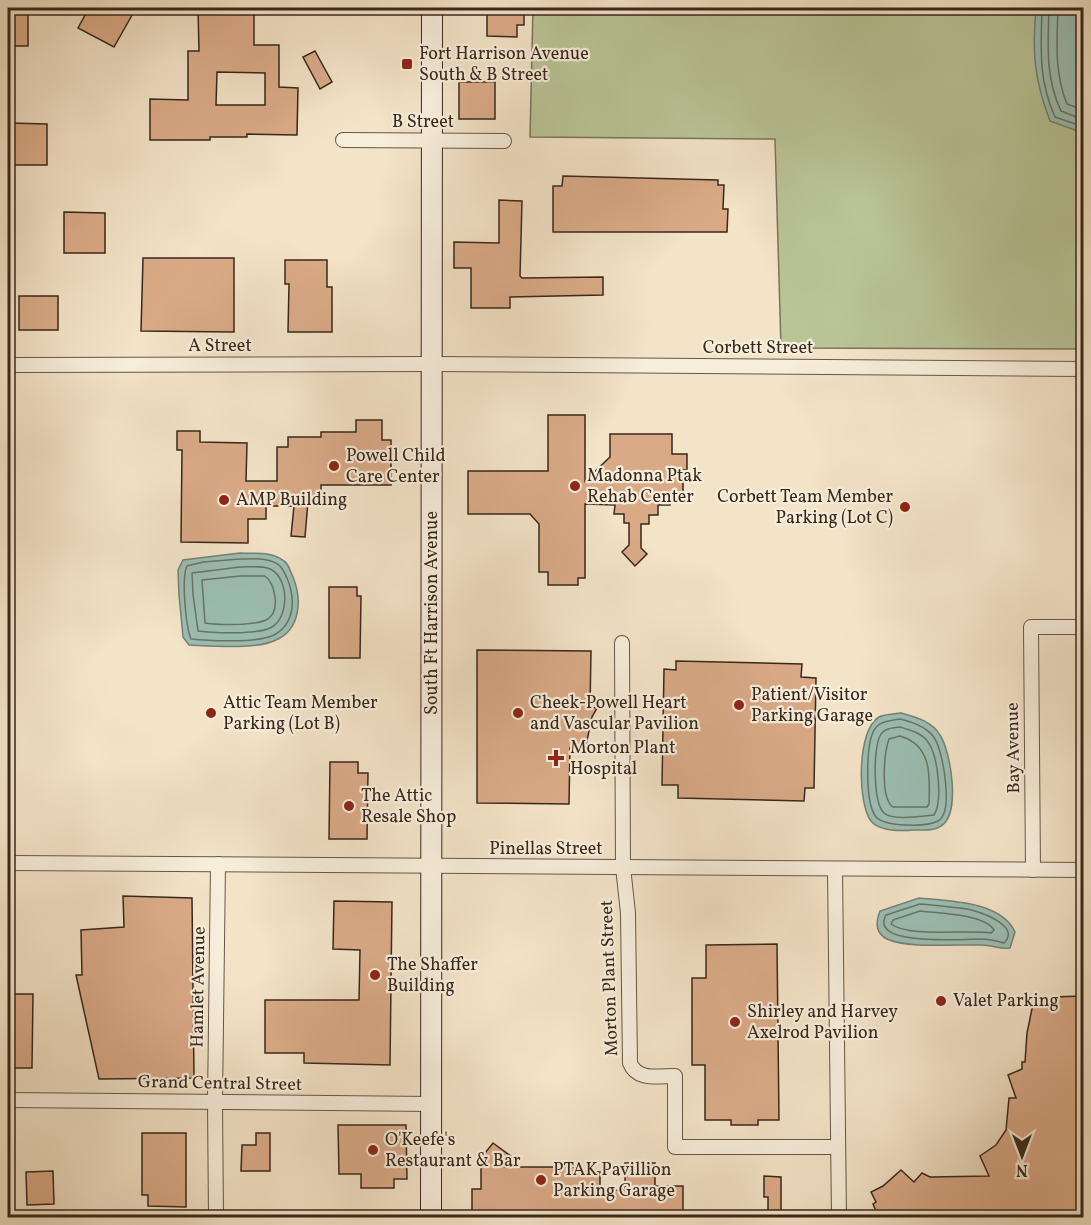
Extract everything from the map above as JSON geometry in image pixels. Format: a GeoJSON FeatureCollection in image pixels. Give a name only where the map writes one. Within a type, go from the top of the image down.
{"type":"FeatureCollection","features":[{"type":"Feature","properties":{"kind":"street","name":"South Ft Harrison Avenue"},"geometry":{"type":"LineString","coordinates":[[431,1218],[432,8]]}},
{"type":"Feature","properties":{"kind":"street","name":"B Street"},"geometry":{"type":"LineString","coordinates":[[343,140],[504,141]]}},
{"type":"Feature","properties":{"kind":"street","name":"A Street"},"geometry":{"type":"LineString","coordinates":[[8,365],[432,364]]}},
{"type":"Feature","properties":{"kind":"street","name":"Corbett Street"},"geometry":{"type":"LineString","coordinates":[[432,364],[1083,369]]}},
{"type":"Feature","properties":{"kind":"street","name":"Bay Avenue"},"geometry":{"type":"LineString","coordinates":[[1033,870],[1031,627],[1083,627]]}},
{"type":"Feature","properties":{"kind":"street","name":"Morton Plant Street"},"geometry":{"type":"LineString","coordinates":[[622,643],[623,867],[628,913],[630,1063],[633,1071],[641,1076],[675,1076],[675,1147],[838,1147]]}},
{"type":"Feature","properties":{"kind":"street","name":"Pinellas Street"},"geometry":{"type":"LineString","coordinates":[[8,862],[1083,870]]}},
{"type":"Feature","properties":{"kind":"street","name":"Hamlet Avenue"},"geometry":{"type":"LineString","coordinates":[[216,1218],[218,864]]}},
{"type":"Feature","properties":{"kind":"street"},"geometry":{"type":"LineString","coordinates":[[835,869],[839,1218]]}},
{"type":"Feature","properties":{"kind":"street","name":"Grand Central Street"},"geometry":{"type":"LineString","coordinates":[[8,1100],[431,1104]]}},
{"type":"Feature","properties":{"kind":"green space"},"geometry":{"type":"Polygon","coordinates":[[[533,8],[1083,8],[1083,349],[781,348],[775,139],[530,137],[533,8]]]}},
{"type":"Feature","properties":{"kind":"water"},"geometry":{"type":"Polygon","coordinates":[[[1036,8],[1083,8],[1083,133],[1050,121],[1037,78],[1034,38],[1036,8]]]}},
{"type":"Feature","properties":{"kind":"water"},"geometry":{"type":"Polygon","coordinates":[[[240,553],[268,554],[287,564],[298,595],[295,621],[284,635],[267,643],[233,647],[189,645],[183,637],[179,595],[178,570],[183,560],[240,553]]]}},
{"type":"Feature","properties":{"kind":"water"},"geometry":{"type":"Polygon","coordinates":[[[901,713],[933,726],[940,735],[948,755],[952,782],[951,809],[947,819],[936,829],[903,831],[885,829],[875,825],[866,812],[861,767],[867,736],[872,724],[879,717],[901,713]]]}},
{"type":"Feature","properties":{"kind":"water"},"geometry":{"type":"Polygon","coordinates":[[[919,898],[973,904],[998,914],[1015,932],[1010,948],[982,945],[907,944],[887,939],[880,934],[878,919],[880,911],[919,898]]]}},
{"type":"Feature","properties":{"kind":"building"},"geometry":{"type":"Polygon","coordinates":[[[8,8],[28,8],[28,46],[8,46],[8,8]]]}},
{"type":"Feature","properties":{"kind":"building"},"geometry":{"type":"Polygon","coordinates":[[[89,8],[136,8],[114,47],[78,28],[89,8]]]}},
{"type":"Feature","properties":{"kind":"building"},"geometry":{"type":"Polygon","coordinates":[[[198,8],[254,8],[254,45],[279,45],[279,87],[298,88],[297,135],[247,134],[247,137],[210,137],[210,140],[150,140],[150,99],[188,100],[188,51],[199,51],[198,8]],[[217,72],[216,105],[265,105],[265,73],[217,72]]]}},
{"type":"Feature","properties":{"kind":"building"},"geometry":{"type":"Polygon","coordinates":[[[487,8],[524,8],[524,25],[517,25],[517,37],[487,36],[487,8]]]}},
{"type":"Feature","properties":{"kind":"building"},"geometry":{"type":"Polygon","coordinates":[[[315,51],[332,82],[320,89],[303,57],[315,51]]]}},
{"type":"Feature","properties":{"kind":"building"},"geometry":{"type":"Polygon","coordinates":[[[459,82],[495,82],[495,119],[459,119],[459,82]]]}},
{"type":"Feature","properties":{"kind":"building"},"geometry":{"type":"Polygon","coordinates":[[[8,123],[47,124],[47,165],[8,165],[8,123]]]}},
{"type":"Feature","properties":{"kind":"building"},"geometry":{"type":"Polygon","coordinates":[[[563,176],[718,180],[718,185],[724,185],[723,209],[728,209],[727,232],[553,232],[553,186],[562,186],[563,176]]]}},
{"type":"Feature","properties":{"kind":"building"},"geometry":{"type":"Polygon","coordinates":[[[499,200],[522,201],[520,276],[522,278],[603,277],[603,295],[510,297],[510,308],[471,308],[471,268],[454,268],[454,242],[499,243],[499,200]]]}},
{"type":"Feature","properties":{"kind":"building"},"geometry":{"type":"Polygon","coordinates":[[[64,212],[105,213],[105,253],[64,253],[64,212]]]}},
{"type":"Feature","properties":{"kind":"building"},"geometry":{"type":"Polygon","coordinates":[[[143,258],[234,258],[234,332],[141,331],[143,258]]]}},
{"type":"Feature","properties":{"kind":"building"},"geometry":{"type":"Polygon","coordinates":[[[285,260],[327,260],[327,287],[332,287],[332,332],[288,332],[289,284],[285,284],[285,260]]]}},
{"type":"Feature","properties":{"kind":"building"},"geometry":{"type":"Polygon","coordinates":[[[19,296],[58,296],[58,330],[19,330],[19,296]]]}},
{"type":"Feature","properties":{"kind":"building","name":"Madonna Ptak Rehab Center"},"geometry":{"type":"Polygon","coordinates":[[[548,415],[585,415],[585,481],[610,457],[610,434],[672,434],[672,454],[687,454],[687,470],[683,470],[683,502],[658,505],[658,515],[649,515],[649,524],[641,524],[641,548],[647,554],[635,566],[622,552],[629,545],[629,523],[624,523],[624,514],[614,514],[615,505],[585,504],[585,578],[578,578],[578,585],[548,585],[548,572],[539,572],[539,524],[530,514],[468,514],[468,471],[548,471],[548,415]]]}},
{"type":"Feature","properties":{"kind":"building"},"geometry":{"type":"Polygon","coordinates":[[[356,420],[382,420],[382,440],[391,440],[391,485],[321,485],[321,501],[308,501],[305,537],[291,536],[294,506],[266,506],[266,519],[248,519],[248,543],[181,542],[182,450],[177,450],[177,431],[200,431],[200,442],[247,443],[246,481],[277,481],[277,447],[288,447],[288,437],[321,437],[321,432],[356,432],[356,420]]]}},
{"type":"Feature","properties":{"kind":"building"},"geometry":{"type":"Polygon","coordinates":[[[329,587],[357,587],[357,596],[361,596],[360,658],[329,658],[329,587]]]}},
{"type":"Feature","properties":{"kind":"building","name":"Cheek-Powell Heart and Vascular Pavilion"},"geometry":{"type":"Polygon","coordinates":[[[477,650],[591,651],[590,707],[597,708],[592,717],[585,750],[570,748],[569,804],[477,803],[477,650]]]}},
{"type":"Feature","properties":{"kind":"building","name":"Patient/Visitor Parking Garage"},"geometry":{"type":"Polygon","coordinates":[[[676,661],[802,664],[801,677],[816,678],[814,788],[805,788],[804,801],[678,798],[678,785],[662,785],[664,669],[676,670],[676,661]]]}},
{"type":"Feature","properties":{"kind":"building","name":"The Attic Resale Shop"},"geometry":{"type":"Polygon","coordinates":[[[330,762],[358,762],[358,773],[368,773],[367,839],[329,839],[330,762]]]}},
{"type":"Feature","properties":{"kind":"building"},"geometry":{"type":"Polygon","coordinates":[[[123,896],[192,898],[194,1078],[99,1079],[76,975],[82,975],[81,930],[124,927],[123,896]]]}},
{"type":"Feature","properties":{"kind":"building","name":"The Shaffer Building"},"geometry":{"type":"Polygon","coordinates":[[[334,901],[392,902],[390,1065],[304,1063],[304,1053],[265,1053],[265,1000],[359,1000],[360,950],[333,949],[334,901]]]}},
{"type":"Feature","properties":{"kind":"building","name":"Shirley and Harvey Axelrod Pavilion"},"geometry":{"type":"Polygon","coordinates":[[[777,944],[779,1120],[758,1120],[758,1125],[731,1125],[731,1120],[705,1120],[705,1065],[692,1065],[692,978],[706,978],[706,945],[777,944]]]}},
{"type":"Feature","properties":{"kind":"building"},"geometry":{"type":"Polygon","coordinates":[[[8,994],[33,994],[32,1068],[8,1068],[8,994]]]}},
{"type":"Feature","properties":{"kind":"building"},"geometry":{"type":"Polygon","coordinates":[[[1083,996],[1083,1218],[879,1218],[873,1204],[876,1202],[871,1192],[883,1186],[901,1170],[914,1182],[922,1173],[930,1177],[989,1176],[980,1156],[996,1145],[1006,1130],[1009,1098],[1016,1098],[1008,1075],[1022,1069],[1022,1062],[1025,1062],[1027,1033],[1033,1004],[1052,1004],[1052,997],[1083,996]]]}},
{"type":"Feature","properties":{"kind":"building","name":"O'Keefe's Restaurant & Bar"},"geometry":{"type":"Polygon","coordinates":[[[338,1125],[406,1125],[407,1179],[394,1179],[394,1188],[361,1188],[361,1174],[339,1174],[338,1125]]]}},
{"type":"Feature","properties":{"kind":"building"},"geometry":{"type":"Polygon","coordinates":[[[142,1133],[186,1133],[186,1207],[148,1206],[148,1195],[142,1195],[142,1133]]]}},
{"type":"Feature","properties":{"kind":"building"},"geometry":{"type":"Polygon","coordinates":[[[256,1133],[270,1133],[270,1171],[241,1171],[242,1145],[256,1145],[256,1133]]]}},
{"type":"Feature","properties":{"kind":"building","name":"PTAK Pavillion Parking Garage"},"geometry":{"type":"Polygon","coordinates":[[[493,1143],[512,1157],[505,1167],[582,1167],[582,1172],[600,1172],[600,1190],[625,1190],[625,1163],[655,1163],[655,1186],[683,1186],[683,1218],[472,1218],[472,1189],[481,1189],[481,1158],[493,1143]]]}},
{"type":"Feature","properties":{"kind":"building"},"geometry":{"type":"Polygon","coordinates":[[[53,1171],[54,1204],[27,1205],[26,1172],[53,1171]]]}},
{"type":"Feature","properties":{"kind":"building"},"geometry":{"type":"Polygon","coordinates":[[[764,1176],[781,1177],[781,1218],[768,1218],[768,1197],[764,1197],[764,1176]]]}},
{"type":"Feature","properties":{"kind":"place","name":"Fort Harrison Avenue South & B Street"},"geometry":{"type":"Point","coordinates":[407,64]}},
{"type":"Feature","properties":{"kind":"place","name":"Powell Child Care Center"},"geometry":{"type":"Point","coordinates":[334,466]}},
{"type":"Feature","properties":{"kind":"place","name":"Madonna Ptak Rehab Center"},"geometry":{"type":"Point","coordinates":[575,486]}},
{"type":"Feature","properties":{"kind":"place","name":"AMP Building"},"geometry":{"type":"Point","coordinates":[224,500]}},
{"type":"Feature","properties":{"kind":"place","name":"Corbett Team Member Parking (Lot C)"},"geometry":{"type":"Point","coordinates":[905,507]}},
{"type":"Feature","properties":{"kind":"place","name":"Patient/Visitor Parking Garage"},"geometry":{"type":"Point","coordinates":[739,705]}},
{"type":"Feature","properties":{"kind":"place","name":"Attic Team Member Parking (Lot B)"},"geometry":{"type":"Point","coordinates":[211,713]}},
{"type":"Feature","properties":{"kind":"place","name":"Cheek-Powell Heart and Vascular Pavilion"},"geometry":{"type":"Point","coordinates":[518,713]}},
{"type":"Feature","properties":{"kind":"place","name":"Morton Plant Hospital"},"geometry":{"type":"Point","coordinates":[556,758]}},
{"type":"Feature","properties":{"kind":"place","name":"The Attic Resale Shop"},"geometry":{"type":"Point","coordinates":[349,806]}},
{"type":"Feature","properties":{"kind":"place","name":"The Shaffer Building"},"geometry":{"type":"Point","coordinates":[375,975]}},
{"type":"Feature","properties":{"kind":"place","name":"Valet Parking"},"geometry":{"type":"Point","coordinates":[941,1001]}},
{"type":"Feature","properties":{"kind":"place","name":"Shirley and Harvey Axelrod Pavilion"},"geometry":{"type":"Point","coordinates":[735,1022]}},
{"type":"Feature","properties":{"kind":"place","name":"O'Keefe's Restaurant & Bar"},"geometry":{"type":"Point","coordinates":[373,1150]}},
{"type":"Feature","properties":{"kind":"place","name":"PTAK Pavillion Parking Garage"},"geometry":{"type":"Point","coordinates":[541,1180]}}]}
